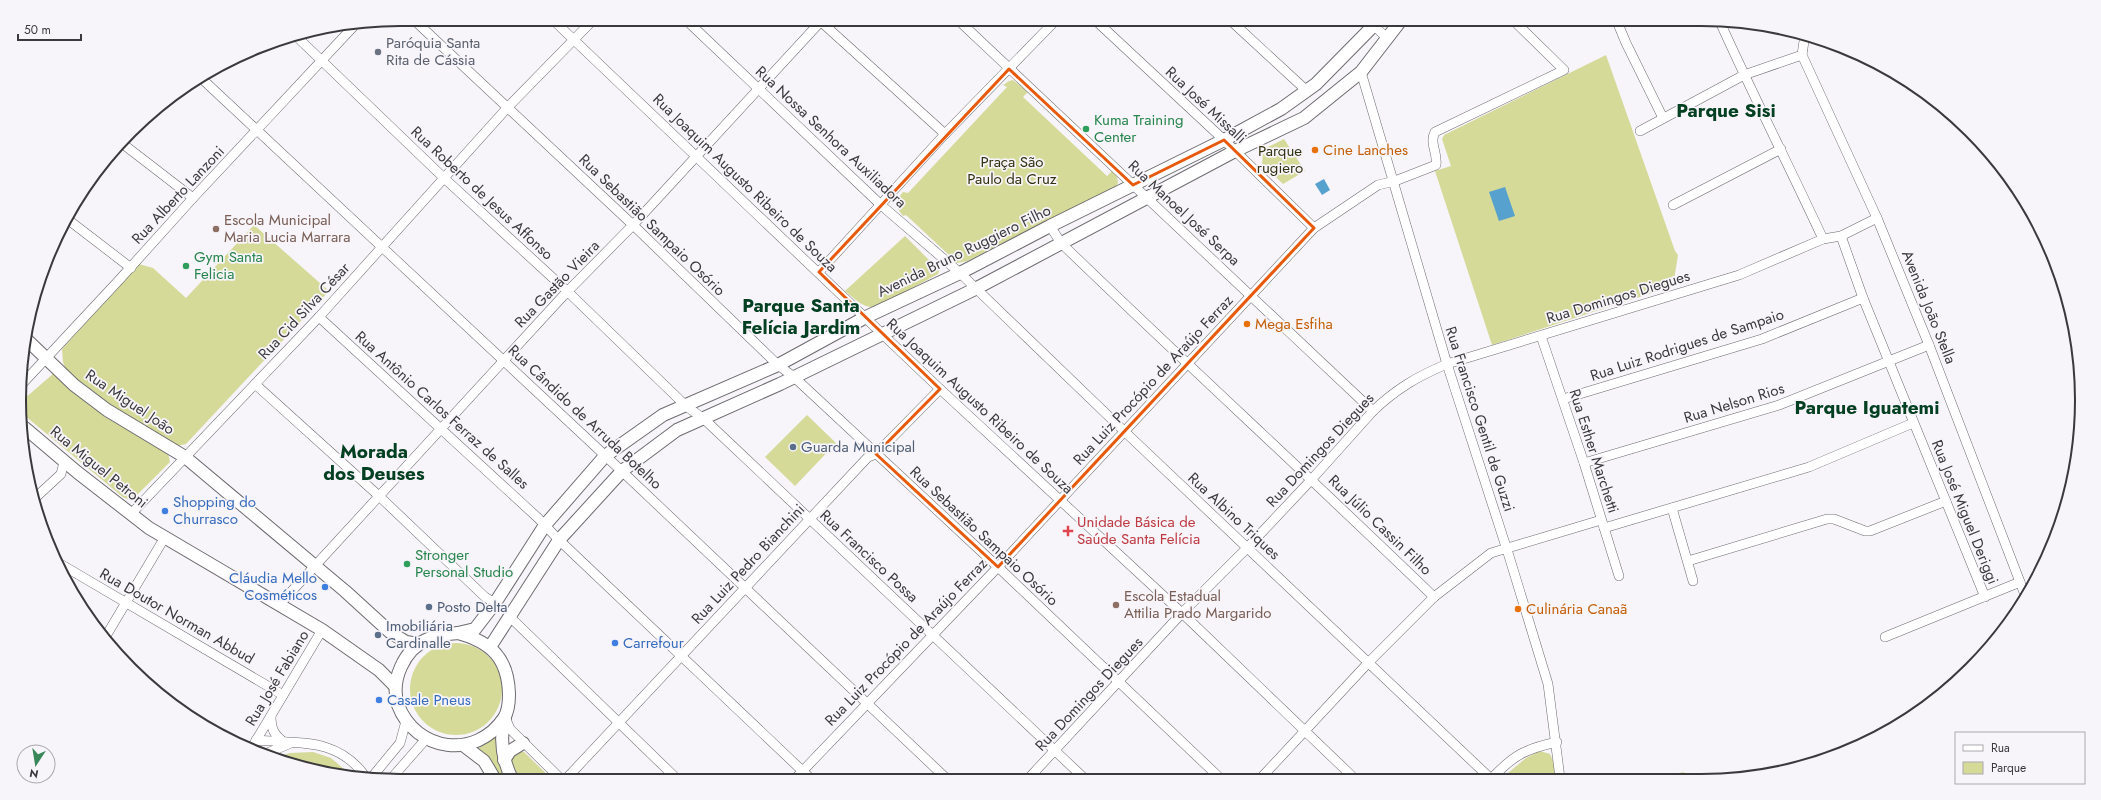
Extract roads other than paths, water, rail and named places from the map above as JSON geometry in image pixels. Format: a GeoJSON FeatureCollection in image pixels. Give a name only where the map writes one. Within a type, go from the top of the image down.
{"type":"FeatureCollection","features":[{"type":"Feature","properties":{"kind":"main road","name":"Avenida Bruno Ruggiero Filho"},"geometry":{"type":"LineString","coordinates":[[458,633],[475,629],[495,603],[545,525],[605,456],[663,415],[778,365],[866,317],[960,273],[1050,226],[1224,140],[1281,109],[1307,91],[1370,26]]}},
{"type":"Feature","properties":{"kind":"main road"},"geometry":{"type":"LineString","coordinates":[[490,647],[559,540],[622,471],[677,430],[794,377],[881,333],[975,289],[1235,151],[1304,118],[1361,72],[1396,26]]}},
{"type":"Feature","properties":{"kind":"main road","name":"Rua Miguel João"},"geometry":{"type":"LineString","coordinates":[[30,343],[74,385],[107,410],[185,457],[345,591],[390,632],[406,642],[418,644]]}},
{"type":"Feature","properties":{"kind":"main road","name":"Rua Miguel Petroni"},"geometry":{"type":"LineString","coordinates":[[27,430],[64,462],[131,514],[165,537],[322,630],[379,670],[395,686]]}},
{"type":"Feature","properties":{"kind":"main road"},"geometry":{"type":"LineString","coordinates":[[505,717],[488,734],[463,745],[440,744],[426,739],[415,731],[406,721],[398,704],[395,686],[401,667],[418,644],[441,634],[458,633],[475,638],[490,647],[502,661],[509,679],[509,699],[505,717],[501,733],[504,760],[510,774]]}},
{"type":"Feature","properties":{"kind":"main road"},"geometry":{"type":"LineString","coordinates":[[504,760],[510,750],[523,743]]}},
{"type":"Feature","properties":{"kind":"main road"},"geometry":{"type":"LineString","coordinates":[[463,745],[484,760],[492,774]]}},
{"type":"Feature","properties":{"kind":"street","name":"Rua Sebastião Sampaio Osório"},"geometry":{"type":"LineString","coordinates":[[420,26],[633,225],[778,365],[794,377],[998,567],[1216,774]]}},
{"type":"Feature","properties":{"kind":"street","name":"Rua Joaquim Augusto Ribeiro de Souza"},"geometry":{"type":"LineString","coordinates":[[559,26],[940,389],[1182,613],[1350,774]]}},
{"type":"Feature","properties":{"kind":"street","name":"Rua Cid Silva César"},"geometry":{"type":"LineString","coordinates":[[131,514],[319,317],[507,108],[587,26]]}},
{"type":"Feature","properties":{"kind":"street","name":"Rua Nossa Senhora Auxiliadora"},"geometry":{"type":"LineString","coordinates":[[692,26],[882,205],[960,273]]}},
{"type":"Feature","properties":{"kind":"street","name":"Rua Gastão Vieira"},"geometry":{"type":"LineString","coordinates":[[279,605],[567,291],[633,225],[815,26]]}},
{"type":"Feature","properties":{"kind":"street"},"geometry":{"type":"LineString","coordinates":[[828,26],[945,134]]}},
{"type":"Feature","properties":{"kind":"street","name":"Rua Manoel José Serpa"},"geometry":{"type":"LineString","coordinates":[[964,26],[1373,411]]}},
{"type":"Feature","properties":{"kind":"street"},"geometry":{"type":"LineString","coordinates":[[819,272],[882,205],[945,134],[1050,26]]}},
{"type":"Feature","properties":{"kind":"street","name":"Rua José Missalli"},"geometry":{"type":"LineString","coordinates":[[1102,26],[1224,140],[1314,228]]}},
{"type":"Feature","properties":{"kind":"street"},"geometry":{"type":"LineString","coordinates":[[1237,26],[1307,91]]}},
{"type":"Feature","properties":{"kind":"street"},"geometry":{"type":"LineString","coordinates":[[1377,26],[1387,38]]}},
{"type":"Feature","properties":{"kind":"street","name":"Rua Luiz Procópio de Araújo Ferraz"},"geometry":{"type":"LineString","coordinates":[[800,774],[868,704],[932,634],[998,567],[1314,228],[1371,189],[1436,165],[1437,159],[1432,137],[1435,132],[1564,70],[1519,26]]}},
{"type":"Feature","properties":{"kind":"street"},"geometry":{"type":"LineString","coordinates":[[1619,26],[1663,118]]}},
{"type":"Feature","properties":{"kind":"street"},"geometry":{"type":"LineString","coordinates":[[1722,27],[1823,239]]}},
{"type":"Feature","properties":{"kind":"street","name":"Rua Alberto Lanzoni"},"geometry":{"type":"LineString","coordinates":[[27,379],[351,29]]}},
{"type":"Feature","properties":{"kind":"street","name":"Rua Roberto de Jesus Affonso"},"geometry":{"type":"LineString","coordinates":[[300,40],[444,178],[567,291],[686,406],[704,419]]}},
{"type":"Feature","properties":{"kind":"street"},"geometry":{"type":"LineString","coordinates":[[1640,131],[1744,75],[1802,55],[1804,41]]}},
{"type":"Feature","properties":{"kind":"street","name":"Avenida João Stella"},"geometry":{"type":"LineString","coordinates":[[1802,55],[1877,218],[1929,345],[2023,590]]}},
{"type":"Feature","properties":{"kind":"street","name":"Rua Francisco Gentil de Guzzi"},"geometry":{"type":"LineString","coordinates":[[1361,72],[1447,364],[1507,548],[1548,684],[1557,742],[1560,774]]}},
{"type":"Feature","properties":{"kind":"street","name":"Rua Cândido de Arruda Botelho"},"geometry":{"type":"LineString","coordinates":[[205,81],[622,471],[942,774]]}},
{"type":"Feature","properties":{"kind":"street"},"geometry":{"type":"LineString","coordinates":[[126,146],[193,198]]}},
{"type":"Feature","properties":{"kind":"street"},"geometry":{"type":"LineString","coordinates":[[1673,205],[1781,149]]}},
{"type":"Feature","properties":{"kind":"street","name":"Rua Domingos Diegues"},"geometry":{"type":"LineString","coordinates":[[1034,774],[1182,613],[1248,548],[1373,411],[1383,401],[1420,375],[1447,364],[1739,275],[1823,239],[1841,236],[1877,218]]}},
{"type":"Feature","properties":{"kind":"street"},"geometry":{"type":"LineString","coordinates":[[71,222],[131,268]]}},
{"type":"Feature","properties":{"kind":"street","name":"Rua Júlio Cassin Filho"},"geometry":{"type":"LineString","coordinates":[[1050,226],[1061,243],[1186,364],[1312,479],[1434,597]]}},
{"type":"Feature","properties":{"kind":"street","name":"Rua José Miguel Deriggi"},"geometry":{"type":"LineString","coordinates":[[1841,236],[1863,298],[1890,359],[1913,423],[1985,597]]}},
{"type":"Feature","properties":{"kind":"street","name":"Rua Albino Triques"},"geometry":{"type":"LineString","coordinates":[[960,273],[1124,431],[1487,774]]}},
{"type":"Feature","properties":{"kind":"street","name":"Rua Luiz Rodrigues de Sampaio"},"geometry":{"type":"LineString","coordinates":[[1563,399],[1762,338],[1863,298]]}},
{"type":"Feature","properties":{"kind":"street","name":"Rua Antônio Carlos Ferraz de Salles"},"geometry":{"type":"LineString","coordinates":[[319,317],[442,428],[806,774]]}},
{"type":"Feature","properties":{"kind":"street","name":"Rua Esther Marchetti"},"geometry":{"type":"LineString","coordinates":[[1541,336],[1584,463],[1619,576]]}},
{"type":"Feature","properties":{"kind":"street","name":"Rua Nelson Rios"},"geometry":{"type":"LineString","coordinates":[[1584,463],[1779,405],[1890,359],[1929,345]]}},
{"type":"Feature","properties":{"kind":"street"},"geometry":{"type":"LineString","coordinates":[[255,384],[379,496],[485,597],[495,603]]}},
{"type":"Feature","properties":{"kind":"street","name":"Rua Luiz Pedro Bianchini"},"geometry":{"type":"LineString","coordinates":[[569,774],[868,457],[876,454],[940,389]]}},
{"type":"Feature","properties":{"kind":"street","name":"Rua Francisco Possa"},"geometry":{"type":"LineString","coordinates":[[704,419],[1080,774]]}},
{"type":"Feature","properties":{"kind":"street"},"geometry":{"type":"LineString","coordinates":[[1264,774],[1368,663],[1434,597],[1491,553],[1602,524],[1672,508],[1809,467],[1913,423]]}},
{"type":"Feature","properties":{"kind":"street"},"geometry":{"type":"LineString","coordinates":[[38,495],[61,474],[64,462]]}},
{"type":"Feature","properties":{"kind":"street"},"geometry":{"type":"LineString","coordinates":[[61,474],[77,472]]}},
{"type":"Feature","properties":{"kind":"street"},"geometry":{"type":"LineString","coordinates":[[1688,561],[1827,519],[1834,519],[1865,531],[1870,531],[1946,501]]}},
{"type":"Feature","properties":{"kind":"street"},"geometry":{"type":"LineString","coordinates":[[1672,508],[1693,581]]}},
{"type":"Feature","properties":{"kind":"street"},"geometry":{"type":"LineString","coordinates":[[108,633],[165,537]]}},
{"type":"Feature","properties":{"kind":"street","name":"Rua Doutor Norman Abbud"},"geometry":{"type":"LineString","coordinates":[[66,567],[283,695]]}},
{"type":"Feature","properties":{"kind":"street"},"geometry":{"type":"LineString","coordinates":[[1885,637],[2020,582]]}},
{"type":"Feature","properties":{"kind":"street"},"geometry":{"type":"LineString","coordinates":[[509,616],[672,774]]}},
{"type":"Feature","properties":{"kind":"street","name":"Rua José Fabiano"},"geometry":{"type":"LineString","coordinates":[[254,744],[322,630]]}},
{"type":"Feature","properties":{"kind":"street"},"geometry":{"type":"LineString","coordinates":[[271,716],[271,727],[279,738],[289,742]]}},
{"type":"Feature","properties":{"kind":"street"},"geometry":{"type":"LineString","coordinates":[[505,717],[510,728],[523,743],[556,774]]}},
{"type":"Feature","properties":{"kind":"street"},"geometry":{"type":"LineString","coordinates":[[375,773],[400,743],[406,721]]}},
{"type":"Feature","properties":{"kind":"street"},"geometry":{"type":"LineString","coordinates":[[395,774],[426,739]]}},
{"type":"Feature","properties":{"kind":"street"},"geometry":{"type":"LineString","coordinates":[[256,740],[309,742],[328,747],[347,757],[361,772]]}},
{"type":"Feature","properties":{"kind":"street"},"geometry":{"type":"LineString","coordinates":[[271,751],[289,742]]}},
{"type":"Feature","properties":{"kind":"street"},"geometry":{"type":"LineString","coordinates":[[1496,774],[1517,755],[1532,748],[1557,742]]}},
{"type":"Feature","properties":{"kind":"water"},"geometry":{"type":"Polygon","coordinates":[[[1324,179],[1330,190],[1322,195],[1315,184],[1324,179]]]}},
{"type":"Feature","properties":{"kind":"water"},"geometry":{"type":"Polygon","coordinates":[[[1505,187],[1515,216],[1499,221],[1489,192],[1505,187]]]}},
{"type":"Feature","properties":{"kind":"place","name":"Paróquia Santa Rita de Cássia"},"geometry":{"type":"Point","coordinates":[378,52]}},
{"type":"Feature","properties":{"kind":"place","name":"Kuma Training Center"},"geometry":{"type":"Point","coordinates":[1086,129]}},
{"type":"Feature","properties":{"kind":"place","name":"Cine Lanches"},"geometry":{"type":"Point","coordinates":[1315,150]}},
{"type":"Feature","properties":{"kind":"place","name":"Escola Municipal Maria Lucia Marrara"},"geometry":{"type":"Point","coordinates":[216,229]}},
{"type":"Feature","properties":{"kind":"place","name":"Gym Santa Felicia"},"geometry":{"type":"Point","coordinates":[186,266]}},
{"type":"Feature","properties":{"kind":"place","name":"Mega Esfiha"},"geometry":{"type":"Point","coordinates":[1247,324]}},
{"type":"Feature","properties":{"kind":"place","name":"Guarda Municipal"},"geometry":{"type":"Point","coordinates":[793,447]}},
{"type":"Feature","properties":{"kind":"place","name":"Shopping do Churrasco"},"geometry":{"type":"Point","coordinates":[165,511]}},
{"type":"Feature","properties":{"kind":"place","name":"Unidade Básica de Saúde Santa Felícia"},"geometry":{"type":"Point","coordinates":[1068,531]}},
{"type":"Feature","properties":{"kind":"place","name":"Stronger Personal Studio"},"geometry":{"type":"Point","coordinates":[407,564]}},
{"type":"Feature","properties":{"kind":"place","name":"Cláudia Mello Cosméticos"},"geometry":{"type":"Point","coordinates":[325,587]}},
{"type":"Feature","properties":{"kind":"place","name":"Escola Estadual Attilia Prado Margarido"},"geometry":{"type":"Point","coordinates":[1116,605]}},
{"type":"Feature","properties":{"kind":"place","name":"Posto Delta"},"geometry":{"type":"Point","coordinates":[429,607]}},
{"type":"Feature","properties":{"kind":"place","name":"Culinária Canaã"},"geometry":{"type":"Point","coordinates":[1518,609]}},
{"type":"Feature","properties":{"kind":"place","name":"Imobiliária Cardinalle"},"geometry":{"type":"Point","coordinates":[378,635]}},
{"type":"Feature","properties":{"kind":"place","name":"Carrefour"},"geometry":{"type":"Point","coordinates":[615,643]}},
{"type":"Feature","properties":{"kind":"place","name":"Casale Pneus"},"geometry":{"type":"Point","coordinates":[379,700]}},
{"type":"Feature","properties":{"kind":"district","name":"Parque Sisi"},"geometry":{"type":"Point","coordinates":[1726,110]}},
{"type":"Feature","properties":{"kind":"district","name":"Parque Santa Felícia Jardim"},"geometry":{"type":"Point","coordinates":[801,316]}},
{"type":"Feature","properties":{"kind":"district","name":"Parque Iguatemi"},"geometry":{"type":"Point","coordinates":[1867,407]}},
{"type":"Feature","properties":{"kind":"district","name":"Morada dos Deuses"},"geometry":{"type":"Point","coordinates":[374,462]}},
{"type":"Feature","properties":{"kind":"park label","name":"Parque rugiero"},"geometry":{"type":"Point","coordinates":[1280,160]}},
{"type":"Feature","properties":{"kind":"park label","name":"Praça São Paulo da Cruz"},"geometry":{"type":"Point","coordinates":[1012,170]}}]}
